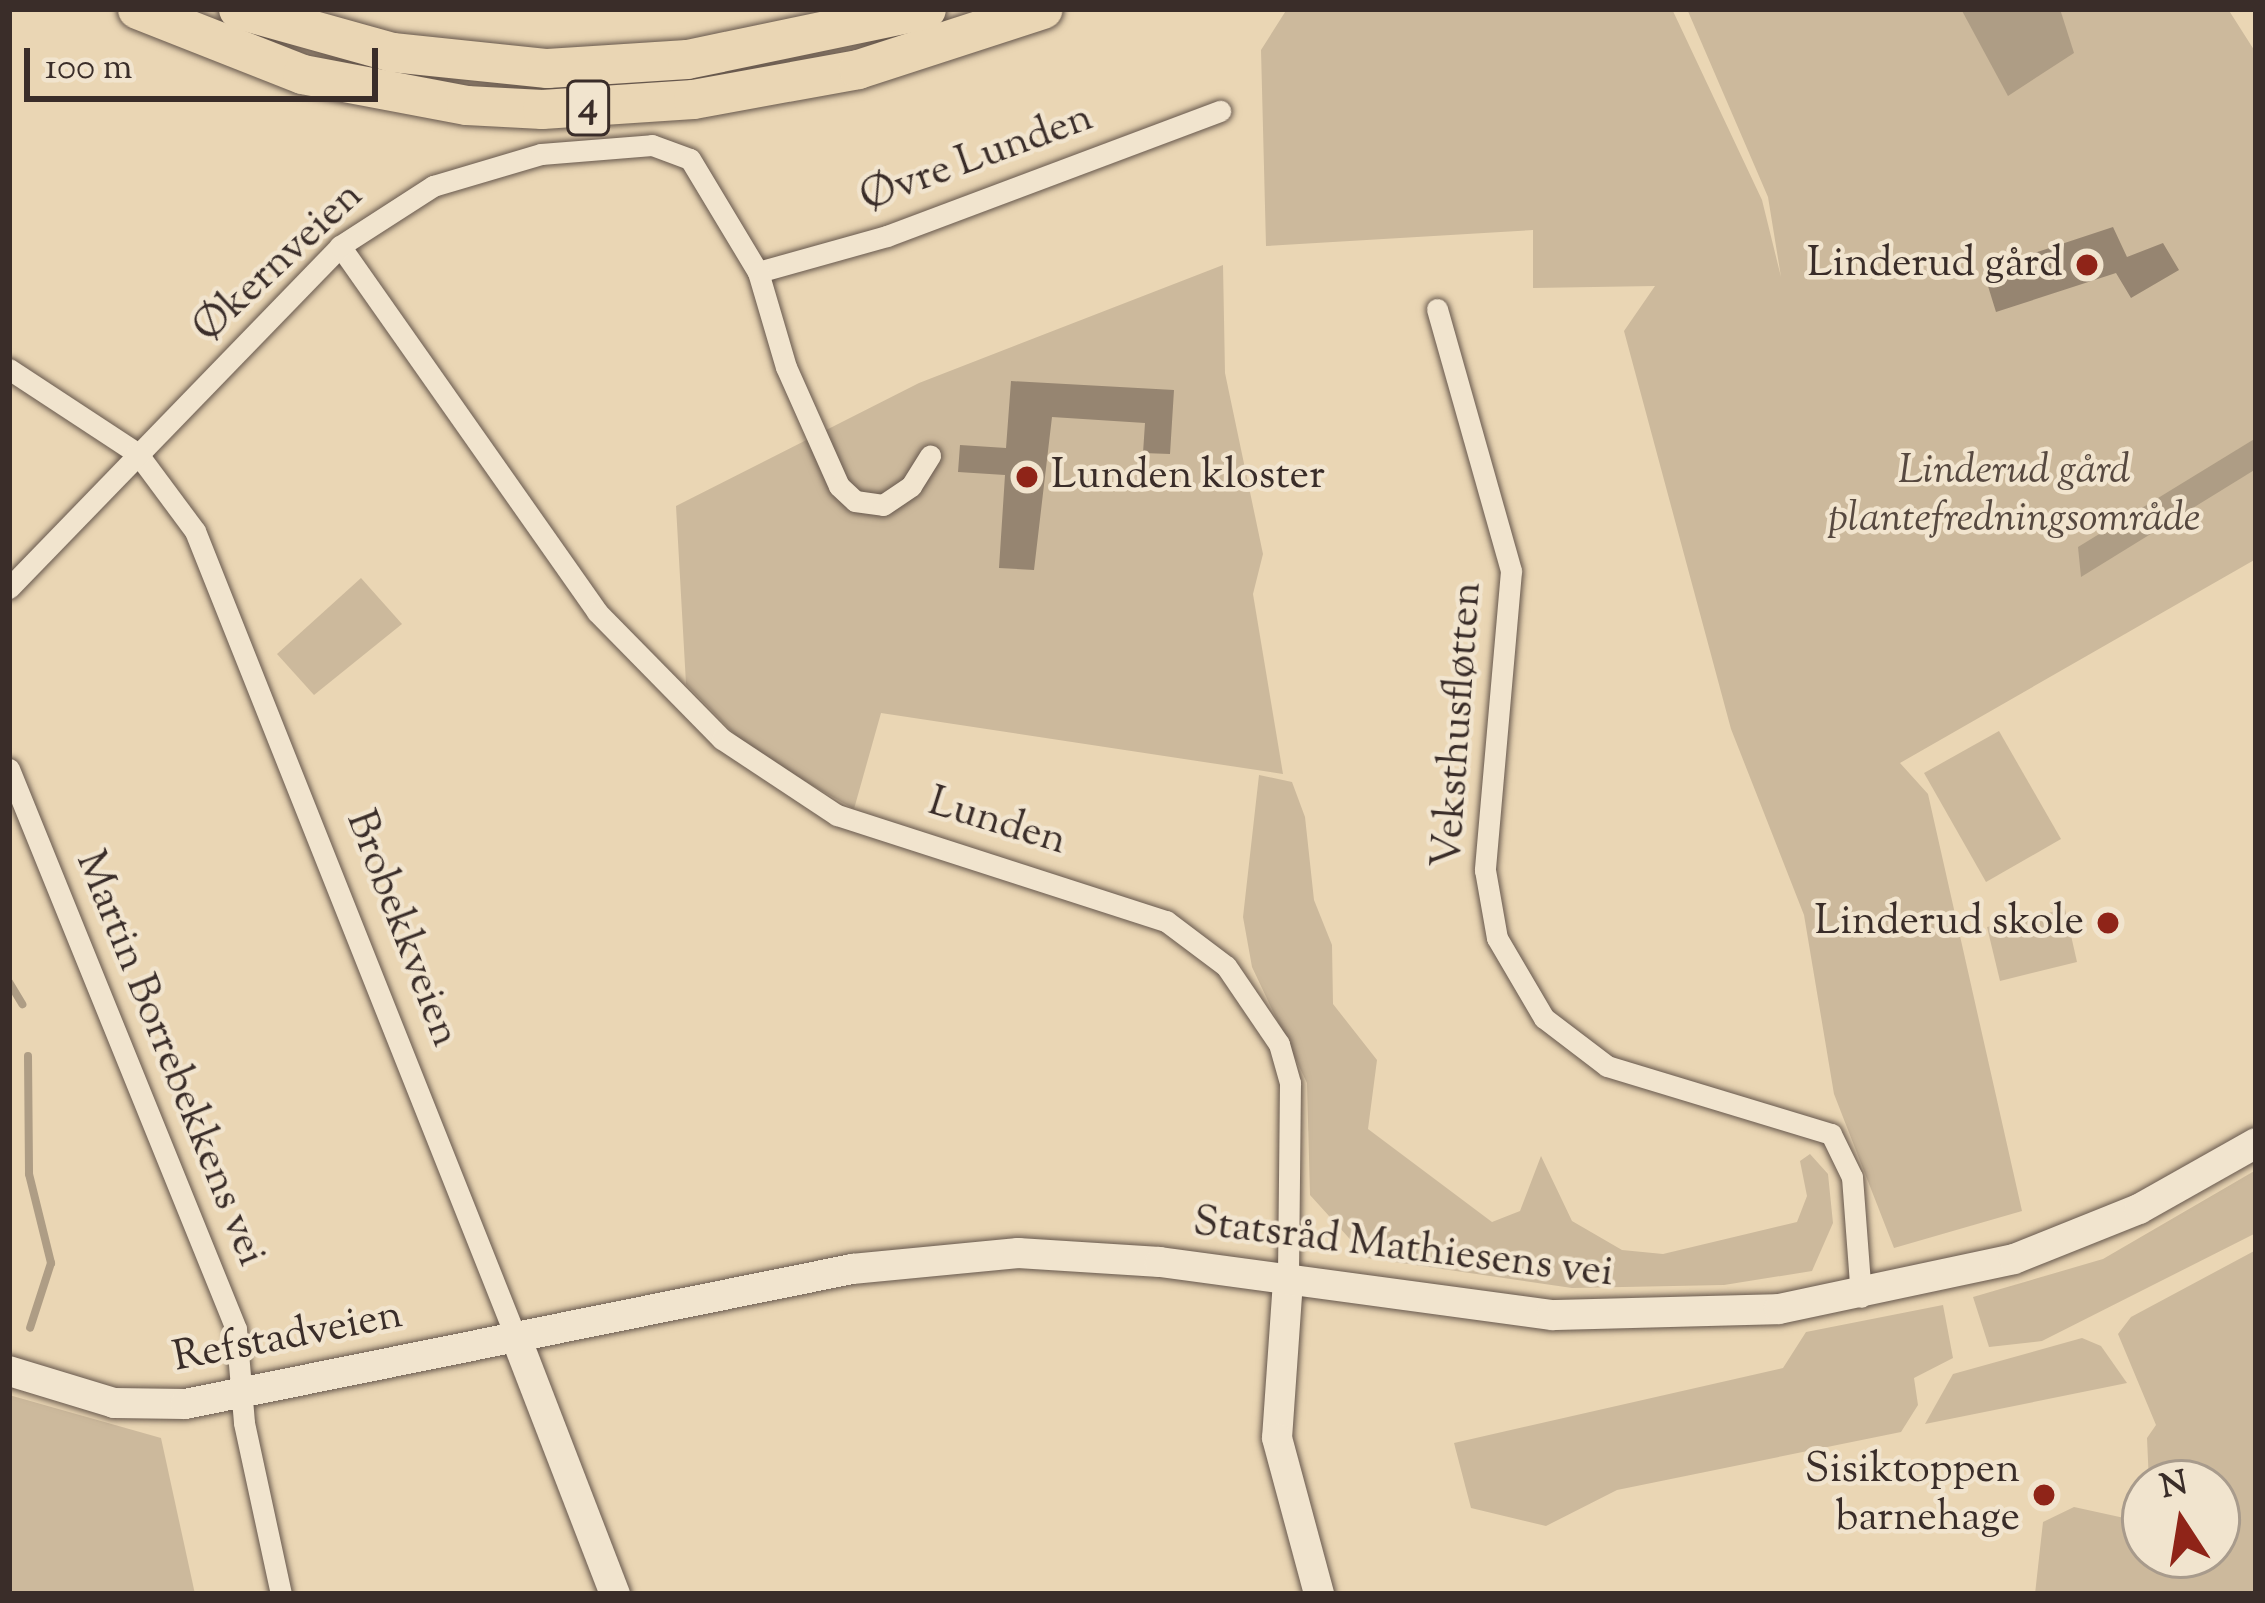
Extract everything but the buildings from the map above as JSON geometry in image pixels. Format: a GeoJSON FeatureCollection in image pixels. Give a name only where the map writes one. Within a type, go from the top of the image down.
{"type":"FeatureCollection","features":[{"type":"Feature","properties":{"kind":"highway","name":"4"},"geometry":{"type":"LineString","coordinates":[[136,9],[302,74],[466,105],[542,109],[693,99],[858,69],[1043,9]]}},
{"type":"Feature","properties":{"kind":"highway","name":"4"},"geometry":{"type":"LineString","coordinates":[[238,9],[392,52],[547,68],[706,56],[926,9]]}},
{"type":"Feature","properties":{"kind":"street","name":"Øvre Lunden"},"geometry":{"type":"LineString","coordinates":[[758,272],[886,236],[1220,111]]}},
{"type":"Feature","properties":{"kind":"street","name":"Økernveien"},"geometry":{"type":"LineString","coordinates":[[9,588],[340,246],[398,205],[480,167],[638,145],[679,153],[710,183],[758,272]]}},
{"type":"Feature","properties":{"kind":"street","name":"Lunden"},"geometry":{"type":"LineString","coordinates":[[340,246],[597,612],[722,739],[836,814],[1166,921],[1226,966],[1279,1044],[1293,1099],[1277,1438],[1319,1594]]}},
{"type":"Feature","properties":{"kind":"street"},"geometry":{"type":"LineString","coordinates":[[758,272],[786,367],[846,495],[892,501],[930,456]]}},
{"type":"Feature","properties":{"kind":"street","name":"Veksthusfløtten"},"geometry":{"type":"LineString","coordinates":[[1437,309],[1511,571],[1485,870],[1497,938],[1544,1018],[1607,1066],[1832,1134],[1852,1177],[1861,1297]]}},
{"type":"Feature","properties":{"kind":"street","name":"Brobekkveien"},"geometry":{"type":"LineString","coordinates":[[9,369],[137,453],[209,560],[615,1594]]}},
{"type":"Feature","properties":{"kind":"street","name":"Martin Borrebekkens vei"},"geometry":{"type":"LineString","coordinates":[[9,769],[236,1329],[281,1594]]}},
{"type":"Feature","properties":{"kind":"street","name":"Statsråd Mathiesens vei"},"geometry":{"type":"LineString","coordinates":[[515,1335],[974,1254],[1093,1255],[1597,1318],[1861,1297],[2095,1229],[2256,1143]]}},
{"type":"Feature","properties":{"kind":"street","name":"Refstadveien"},"geometry":{"type":"LineString","coordinates":[[9,1372],[139,1406],[244,1393],[515,1335]]}},
{"type":"Feature","properties":{"kind":"green space","name":"Linderud gård plantefredningsområde"},"geometry":{"type":"Polygon","coordinates":[[[1287,9],[1672,9],[1762,200],[1781,277],[1768,197],[1687,9],[2228,9],[2256,53],[2256,559],[1900,763],[1928,794],[2022,1211],[1894,1248],[1834,1094],[1804,915],[1731,729],[1624,331],[1655,286],[1533,288],[1533,230],[1266,246],[1261,50],[1287,9]]]}},
{"type":"Feature","properties":{"kind":"green space"},"geometry":{"type":"Polygon","coordinates":[[[1223,265],[1225,373],[1263,554],[1253,594],[1283,774],[881,713],[854,809],[750,750],[686,684],[676,506],[919,383],[1223,265]]]}},
{"type":"Feature","properties":{"kind":"green space"},"geometry":{"type":"Polygon","coordinates":[[[361,578],[402,624],[314,695],[277,654],[361,578]]]}},
{"type":"Feature","properties":{"kind":"green space"},"geometry":{"type":"Polygon","coordinates":[[[1999,731],[2061,839],[1986,882],[1924,773],[1999,731]]]}},
{"type":"Feature","properties":{"kind":"green space"},"geometry":{"type":"Polygon","coordinates":[[[1259,775],[1292,782],[1305,817],[1314,900],[1332,945],[1333,1004],[1377,1060],[1368,1129],[1492,1222],[1520,1211],[1541,1156],[1572,1221],[1622,1250],[1663,1254],[1797,1222],[1807,1196],[1800,1161],[1810,1154],[1828,1174],[1833,1223],[1812,1271],[1724,1285],[1572,1288],[1367,1258],[1310,1195],[1307,1083],[1252,967],[1243,917],[1259,775]]]}},
{"type":"Feature","properties":{"kind":"green space"},"geometry":{"type":"Polygon","coordinates":[[[2065,909],[2077,962],[2000,981],[1987,927],[2065,909]]]}},
{"type":"Feature","properties":{"kind":"green space"},"geometry":{"type":"Polygon","coordinates":[[[2256,1170],[2256,1233],[2042,1341],[1989,1347],[1973,1297],[2103,1259],[2256,1170]]]}},
{"type":"Feature","properties":{"kind":"green space"},"geometry":{"type":"Polygon","coordinates":[[[2256,1250],[2256,1594],[2035,1594],[2043,1522],[2074,1507],[2121,1517],[2121,1579],[2241,1579],[2241,1459],[2148,1459],[2147,1438],[2156,1425],[2118,1334],[2131,1317],[2256,1250]]]}},
{"type":"Feature","properties":{"kind":"green space"},"geometry":{"type":"Polygon","coordinates":[[[1943,1305],[1953,1358],[1914,1378],[1918,1405],[1901,1432],[1617,1490],[1546,1526],[1471,1508],[1454,1443],[1783,1368],[1806,1332],[1943,1305]]]}},
{"type":"Feature","properties":{"kind":"green space"},"geometry":{"type":"Polygon","coordinates":[[[2082,1338],[2101,1346],[2127,1383],[1925,1424],[1953,1374],[2082,1338]]]}},
{"type":"Feature","properties":{"kind":"green space"},"geometry":{"type":"Polygon","coordinates":[[[9,1395],[161,1438],[195,1594],[9,1594],[9,1395]]]}},
{"type":"Feature","properties":{"kind":"shaded area"},"geometry":{"type":"Polygon","coordinates":[[[1961,9],[2060,9],[2074,53],[2008,96],[1961,9]]]}},
{"type":"Feature","properties":{"kind":"shaded area"},"geometry":{"type":"Polygon","coordinates":[[[2256,438],[2256,469],[2081,577],[2078,547],[2256,438]]]}},
{"type":"Feature","properties":{"kind":"waterway"},"geometry":{"type":"LineString","coordinates":[[9,982],[22,1004]]}},
{"type":"Feature","properties":{"kind":"waterway"},"geometry":{"type":"LineString","coordinates":[[28,1056],[29,1174],[51,1263],[30,1328]]}},
{"type":"Feature","properties":{"kind":"place","name":"Linderud gård"},"geometry":{"type":"Point","coordinates":[2087,265]}},
{"type":"Feature","properties":{"kind":"place","name":"Lunden kloster"},"geometry":{"type":"Point","coordinates":[1027,477]}},
{"type":"Feature","properties":{"kind":"place","name":"Linderud skole"},"geometry":{"type":"Point","coordinates":[2108,923]}},
{"type":"Feature","properties":{"kind":"place","name":"Sisiktoppen barnehage"},"geometry":{"type":"Point","coordinates":[2044,1495]}}]}
